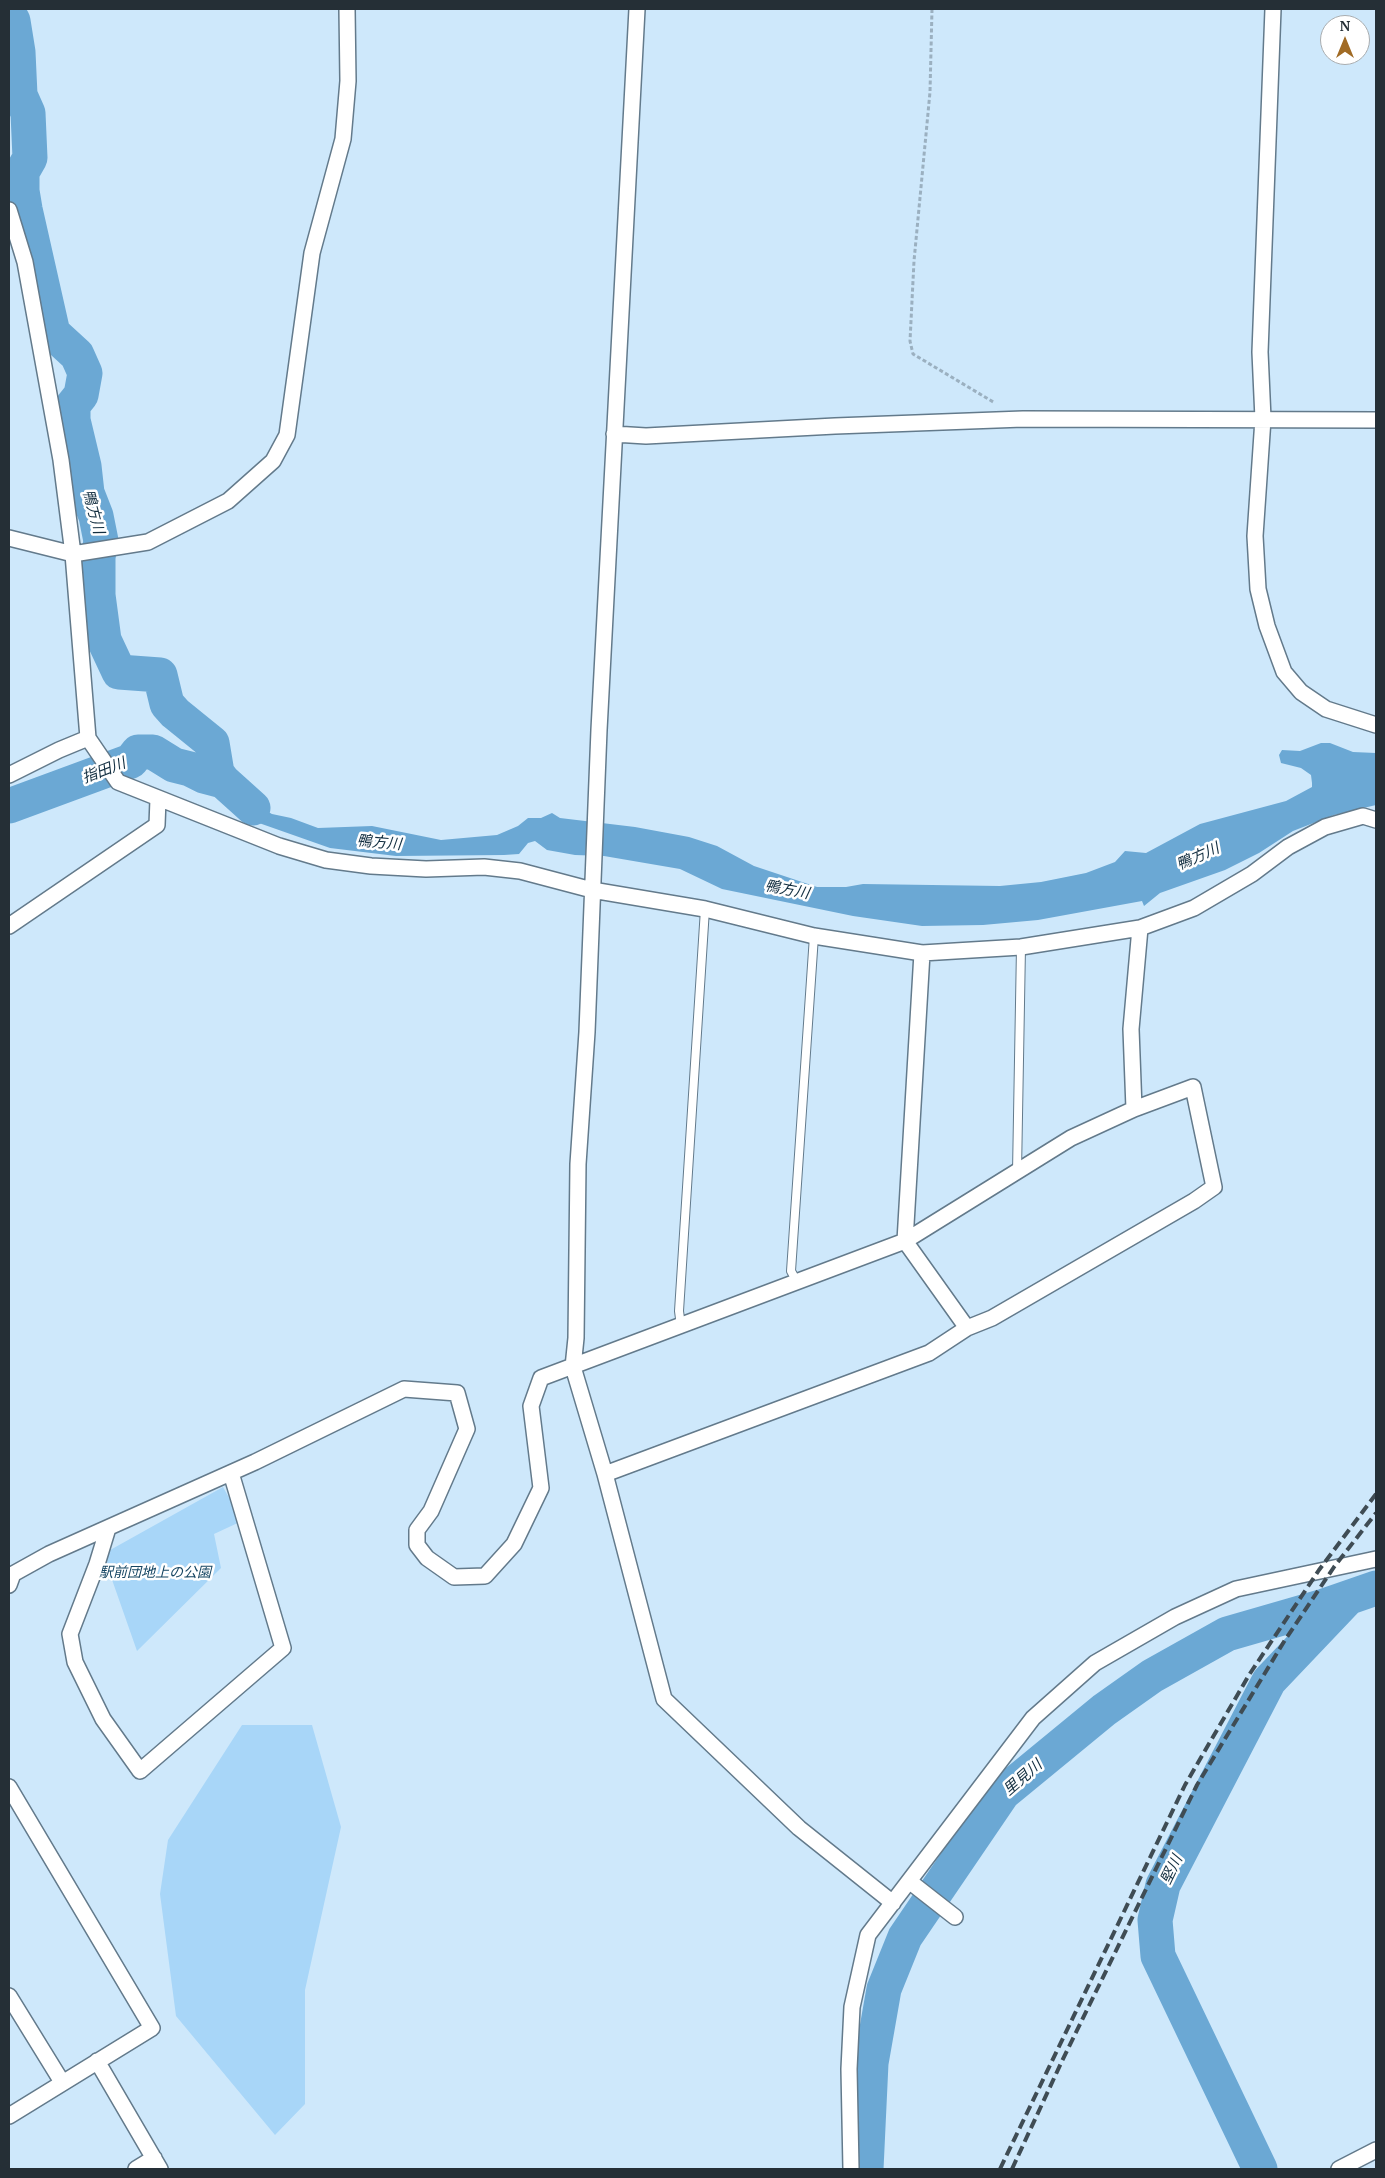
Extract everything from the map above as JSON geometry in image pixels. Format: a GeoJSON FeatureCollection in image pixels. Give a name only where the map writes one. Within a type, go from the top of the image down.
{"type":"FeatureCollection","features":[{"type":"Feature","properties":{"kind":"street"},"geometry":{"type":"LineString","coordinates":[[9,538],[73,554],[148,542],[228,501],[273,461],[286,435],[312,253],[343,140],[348,80],[347,9]]}},
{"type":"Feature","properties":{"kind":"street"},"geometry":{"type":"LineString","coordinates":[[637,9],[599,730],[587,1032],[578,1164],[576,1338],[573,1367],[605,1474],[664,1699],[800,1828],[893,1903]]}},
{"type":"Feature","properties":{"kind":"street"},"geometry":{"type":"LineString","coordinates":[[1273,9],[1260,352],[1263,419],[1255,536],[1258,589],[1268,626],[1284,672],[1301,692],[1326,709],[1376,725]]}},
{"type":"Feature","properties":{"kind":"street"},"geometry":{"type":"LineString","coordinates":[[9,210],[28,281],[61,460],[93,743],[118,782],[279,846],[326,860],[371,866],[426,869],[484,867],[511,870],[592,890],[706,910],[814,936],[922,953],[1021,947],[1140,928],[1194,908],[1252,874],[1288,847],[1325,827],[1363,816],[1376,820]]}},
{"type":"Feature","properties":{"kind":"street"},"geometry":{"type":"LineString","coordinates":[[614,434],[646,436],[1023,419],[1376,420]]}},
{"type":"Feature","properties":{"kind":"street"},"geometry":{"type":"LineString","coordinates":[[9,776],[59,750],[93,743]]}},
{"type":"Feature","properties":{"kind":"street"},"geometry":{"type":"LineString","coordinates":[[9,926],[157,825],[158,799]]}},
{"type":"Feature","properties":{"kind":"street"},"geometry":{"type":"LineString","coordinates":[[1134,1109],[1131,1029],[1140,928]]}},
{"type":"Feature","properties":{"kind":"street"},"geometry":{"type":"LineString","coordinates":[[922,953],[905,1241],[967,1328]]}},
{"type":"Feature","properties":{"kind":"street"},"geometry":{"type":"LineString","coordinates":[[9,1585],[13,1574],[108,1528],[326,1429],[404,1389],[456,1393],[467,1429],[431,1511],[417,1530],[417,1545],[427,1558],[454,1577],[485,1576],[514,1544],[541,1488],[531,1406],[541,1378],[905,1241],[1071,1138],[1134,1109],[1193,1087],[1214,1187],[1194,1201],[992,1318],[967,1328],[928,1353],[605,1474]]}},
{"type":"Feature","properties":{"kind":"street"},"geometry":{"type":"LineString","coordinates":[[108,1528],[97,1564],[70,1634],[75,1662],[103,1720],[140,1771],[283,1648],[231,1473]]}},
{"type":"Feature","properties":{"kind":"street"},"geometry":{"type":"LineString","coordinates":[[851,2169],[849,2069],[852,2007],[868,1935],[1033,1718],[1095,1663],[1175,1617],[1236,1589],[1376,1559]]}},
{"type":"Feature","properties":{"kind":"street"},"geometry":{"type":"LineString","coordinates":[[9,1787],[152,2028],[9,2116]]}},
{"type":"Feature","properties":{"kind":"street"},"geometry":{"type":"LineString","coordinates":[[909,1881],[956,1917]]}},
{"type":"Feature","properties":{"kind":"street"},"geometry":{"type":"LineString","coordinates":[[9,1996],[62,2082]]}},
{"type":"Feature","properties":{"kind":"street"},"geometry":{"type":"LineString","coordinates":[[97,2061],[157,2164],[136,2169]]}},
{"type":"Feature","properties":{"kind":"street"},"geometry":{"type":"LineString","coordinates":[[1339,2169],[1376,2150]]}},
{"type":"Feature","properties":{"kind":"lane"},"geometry":{"type":"LineString","coordinates":[[681,1326],[679,1310],[706,910]]}},
{"type":"Feature","properties":{"kind":"lane"},"geometry":{"type":"LineString","coordinates":[[796,1282],[791,1271],[814,936]]}},
{"type":"Feature","properties":{"kind":"lane"},"geometry":{"type":"LineString","coordinates":[[1017,1172],[1021,947]]}},
{"type":"Feature","properties":{"kind":"path"},"geometry":{"type":"LineString","coordinates":[[932,9],[930,92],[914,261],[910,341],[914,354],[998,404]]}},
{"type":"Feature","properties":{"kind":"green space","name":"駅前団地上の公園"},"geometry":{"type":"Polygon","coordinates":[[[223,1487],[242,1521],[214,1534],[221,1568],[137,1651],[103,1554],[223,1487]]]}},
{"type":"Feature","properties":{"kind":"green space"},"geometry":{"type":"Polygon","coordinates":[[[242,1725],[312,1725],[341,1827],[305,1990],[305,2104],[275,2135],[176,2016],[160,1894],[168,1840],[242,1725]]]}},
{"type":"Feature","properties":{"kind":"water"},"geometry":{"type":"Polygon","coordinates":[[[1321,743],[1330,743],[1353,752],[1376,753],[1376,805],[1334,815],[1293,831],[1259,853],[1225,870],[1160,893],[1144,906],[1142,901],[1038,920],[983,925],[922,926],[853,916],[722,889],[680,869],[604,856],[575,855],[547,850],[535,841],[528,843],[519,854],[504,855],[396,856],[330,848],[259,823],[247,810],[212,783],[223,769],[235,785],[253,795],[263,809],[272,814],[291,818],[318,828],[372,826],[441,840],[497,835],[518,826],[528,818],[541,818],[552,813],[560,818],[635,827],[689,837],[717,846],[754,866],[817,887],[846,887],[863,884],[1000,886],[1041,882],[1086,873],[1115,862],[1125,851],[1146,853],[1200,824],[1286,801],[1312,787],[1312,783],[1311,775],[1301,768],[1281,763],[1279,755],[1282,750],[1300,751],[1321,743]]]}},
{"type":"Feature","properties":{"kind":"waterway","name":"鴨方川"},"geometry":{"type":"LineString","coordinates":[[9,14],[13,21],[18,52],[20,95],[28,113],[30,158],[22,172],[22,191],[25,209],[53,333],[77,355],[85,373],[81,395],[73,405],[73,420],[84,466],[87,493],[96,516],[101,541],[98,557],[98,595],[104,640],[119,672],[160,675],[167,704],[175,713],[212,743],[217,773],[223,781],[253,808]]}},
{"type":"Feature","properties":{"kind":"waterway","name":"指田川"},"geometry":{"type":"LineString","coordinates":[[9,806],[131,761],[138,752],[153,752],[174,765],[223,781]]}},
{"type":"Feature","properties":{"kind":"waterway","name":"里見川"},"geometry":{"type":"LineString","coordinates":[[866,2169],[871,2063],[884,1989],[905,1937],[1003,1793],[1104,1710],[1152,1676],[1227,1634],[1324,1606],[1376,1588]]}},
{"type":"Feature","properties":{"kind":"waterway","name":"堅川"},"geometry":{"type":"LineString","coordinates":[[1260,2169],[1158,1956],[1155,1920],[1163,1885],[1269,1681],[1347,1599]]}},
{"type":"Feature","properties":{"kind":"railway"},"geometry":{"type":"LineString","coordinates":[[1000,2169],[1185,1785],[1249,1675],[1319,1570],[1376,1494]]}},
{"type":"Feature","properties":{"kind":"railway"},"geometry":{"type":"LineString","coordinates":[[1012,2169],[1062,2061],[1197,1785],[1285,1640],[1334,1567],[1376,1513]]}}]}
